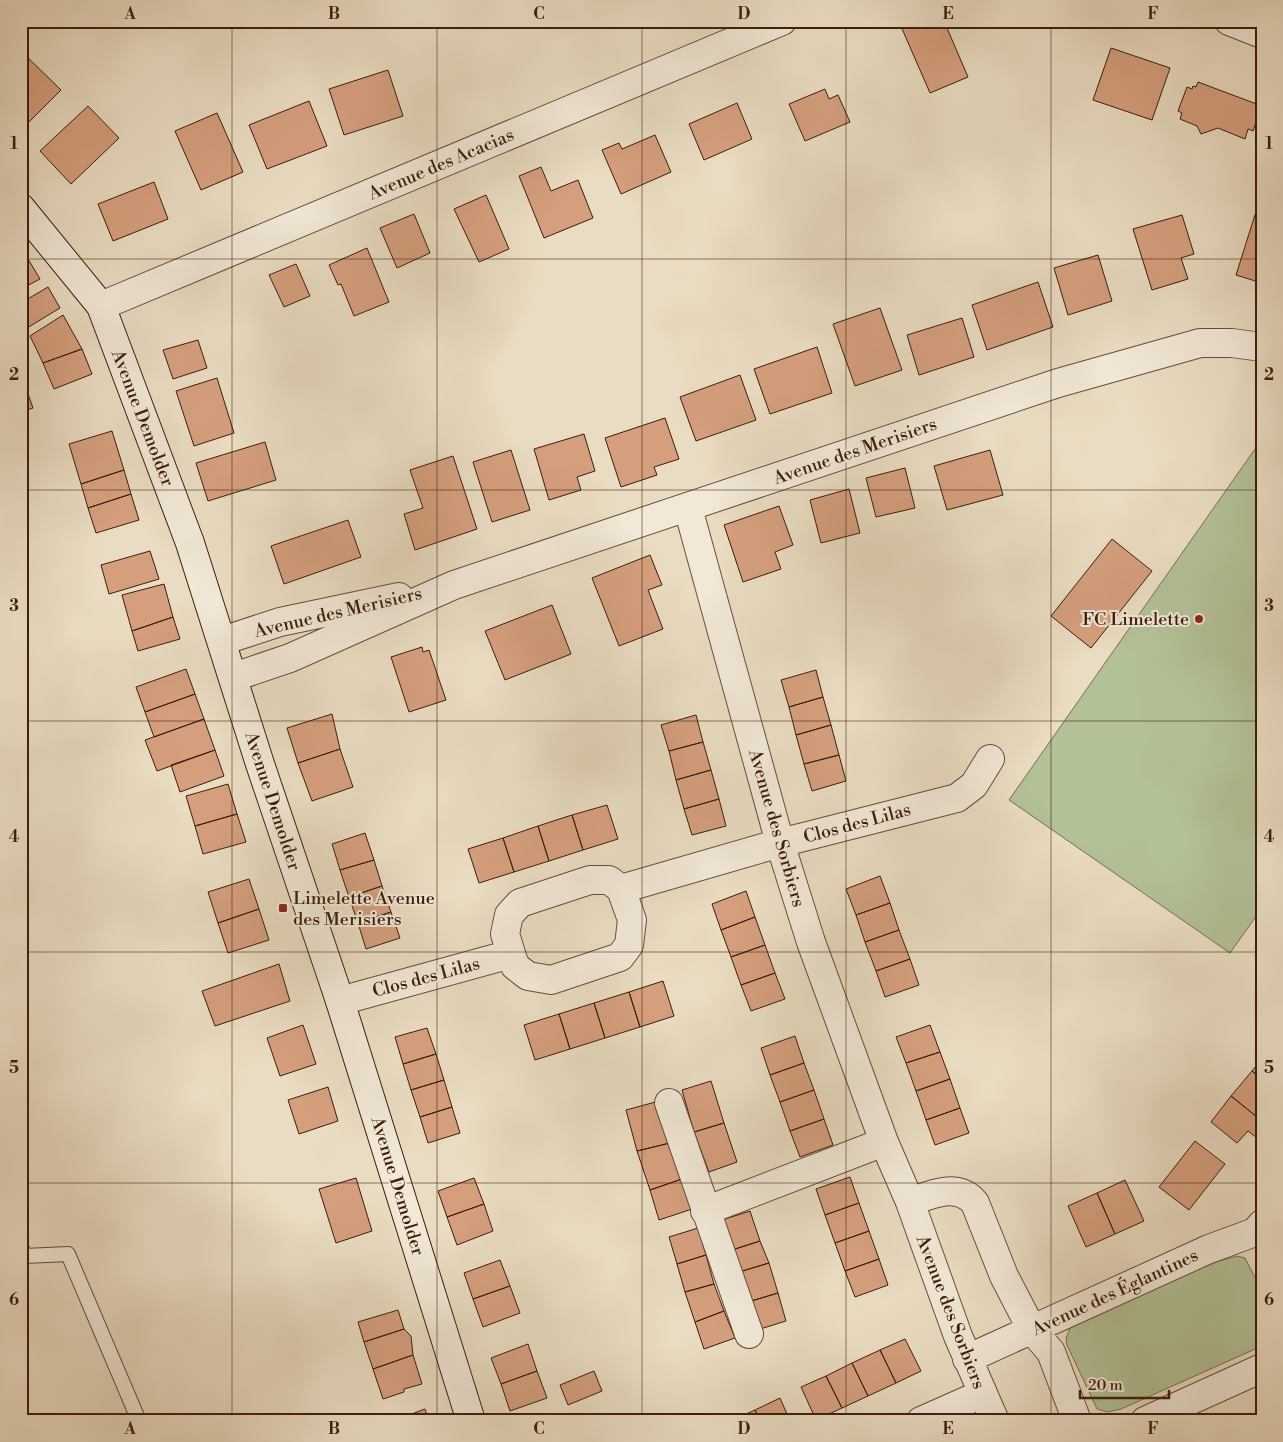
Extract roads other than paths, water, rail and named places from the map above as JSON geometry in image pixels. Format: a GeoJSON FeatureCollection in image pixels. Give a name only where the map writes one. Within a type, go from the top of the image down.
{"type":"FeatureCollection","features":[{"type":"Feature","properties":{"kind":"street","name":"Avenue des Acacias"},"geometry":{"type":"LineString","coordinates":[[101,306],[782,21]]}},
{"type":"Feature","properties":{"kind":"street"},"geometry":{"type":"LineString","coordinates":[[1229,21],[1262,34]]}},
{"type":"Feature","properties":{"kind":"street","name":"Avenue Demolder"},"geometry":{"type":"LineString","coordinates":[[21,208],[101,306],[190,543],[260,764],[340,1001],[471,1421]]}},
{"type":"Feature","properties":{"kind":"street","name":"Avenue des Merisiers"},"geometry":{"type":"LineString","coordinates":[[234,677],[290,658],[454,585],[1058,383],[1173,349],[1200,343],[1232,343],[1262,347]]}},
{"type":"Feature","properties":{"kind":"street","name":"Avenue des Sorbiers"},"geometry":{"type":"LineString","coordinates":[[688,508],[780,843],[811,942],[884,1142],[910,1202],[967,1359],[995,1421]]}},
{"type":"Feature","properties":{"kind":"street","name":"Avenue des Merisiers"},"geometry":{"type":"LineString","coordinates":[[222,641],[280,622],[454,585]]}},
{"type":"Feature","properties":{"kind":"street","name":"Clos des Lilas"},"geometry":{"type":"LineString","coordinates":[[621,889],[780,843],[956,798],[974,786],[990,759]]}},
{"type":"Feature","properties":{"kind":"street"},"geometry":{"type":"LineString","coordinates":[[590,880],[609,880],[621,889],[632,920],[629,944],[620,957],[551,980],[528,976],[515,966],[511,954],[505,934],[509,915],[520,903],[590,880]]}},
{"type":"Feature","properties":{"kind":"street","name":"Clos des Lilas"},"geometry":{"type":"LineString","coordinates":[[340,1001],[511,954]]}},
{"type":"Feature","properties":{"kind":"street"},"geometry":{"type":"LineString","coordinates":[[668,1103],[748,1334]]}},
{"type":"Feature","properties":{"kind":"street"},"geometry":{"type":"LineString","coordinates":[[705,1210],[884,1142]]}},
{"type":"Feature","properties":{"kind":"street"},"geometry":{"type":"LineString","coordinates":[[910,1202],[935,1193],[952,1191],[968,1195],[975,1203],[1004,1276],[1032,1330],[1051,1352],[1077,1421]]}},
{"type":"Feature","properties":{"kind":"street","name":"Avenue des Églantines"},"geometry":{"type":"LineString","coordinates":[[967,1359],[1032,1330],[1073,1309],[1209,1249],[1260,1234]]}},
{"type":"Feature","properties":{"kind":"street"},"geometry":{"type":"LineString","coordinates":[[1145,1421],[1262,1368]]}},
{"type":"Feature","properties":{"kind":"street"},"geometry":{"type":"LineString","coordinates":[[920,1421],[982,1394]]}},
{"type":"Feature","properties":{"kind":"lane"},"geometry":{"type":"LineString","coordinates":[[21,1247],[25,1256],[68,1254],[139,1421]]}},
{"type":"Feature","properties":{"kind":"place","name":"FC Limelette"},"geometry":{"type":"Point","coordinates":[1199,619]}},
{"type":"Feature","properties":{"kind":"place","name":"Limelette Avenue des Merisiers"},"geometry":{"type":"Point","coordinates":[283,908]}}]}
